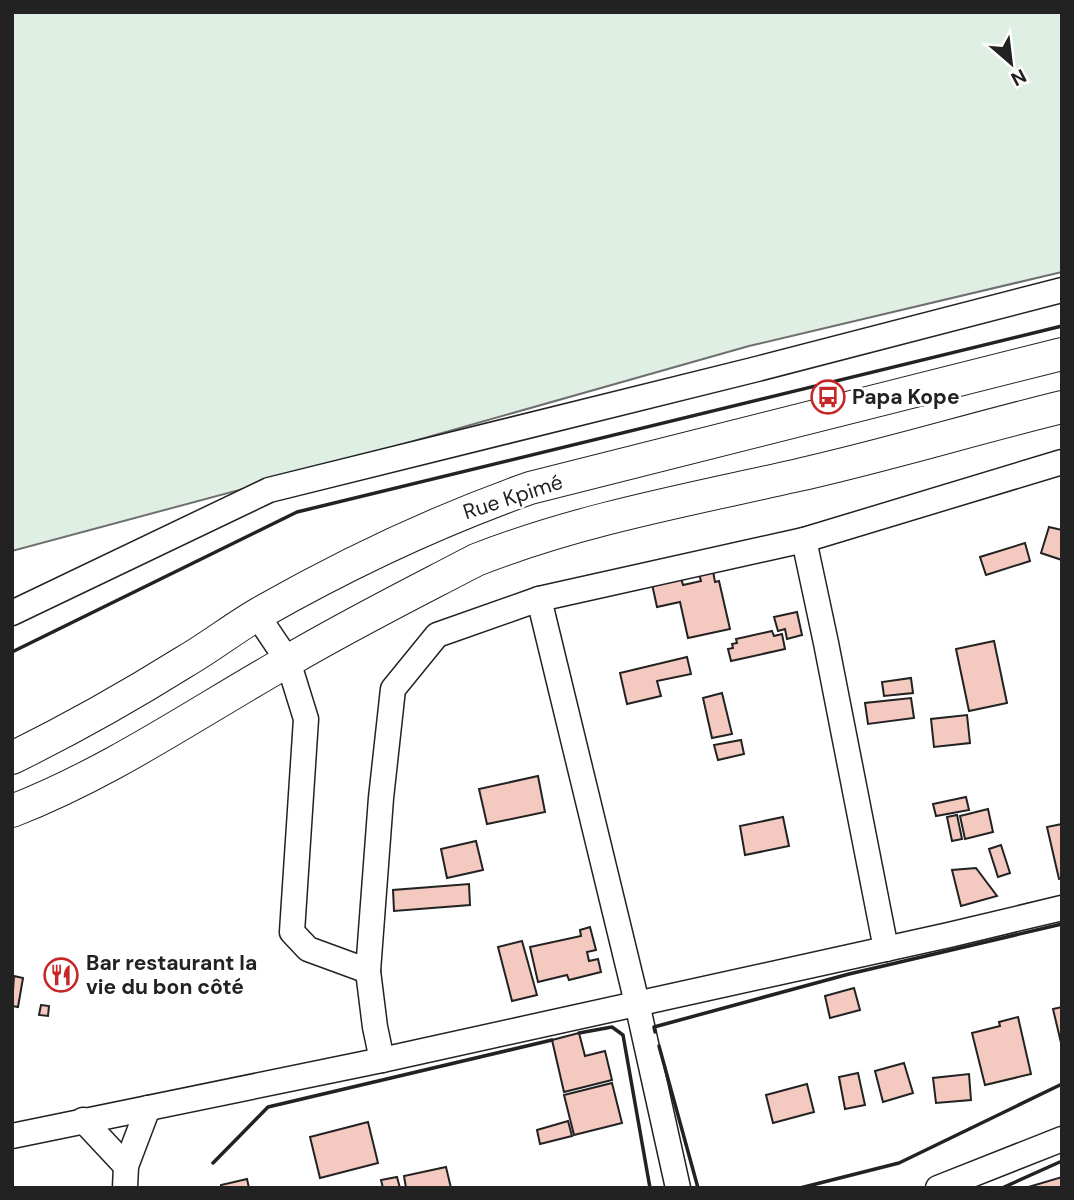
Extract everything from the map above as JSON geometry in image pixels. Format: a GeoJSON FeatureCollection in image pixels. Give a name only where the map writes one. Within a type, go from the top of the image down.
{"type":"FeatureCollection","features":[{"type":"Feature","properties":{"kind":"main road","name":"Rue Kpimé"},"geometry":{"type":"LineString","coordinates":[[12,758],[114,704],[257,614],[467,510],[530,488],[1062,354]]}},
{"type":"Feature","properties":{"kind":"main road"},"geometry":{"type":"LineString","coordinates":[[12,811],[41,800],[158,741],[288,661],[464,566],[502,550],[646,508],[798,475],[1062,407]]}},
{"type":"Feature","properties":{"kind":"street"},"geometry":{"type":"LineString","coordinates":[[12,613],[269,490],[1062,290]]}},
{"type":"Feature","properties":{"kind":"street"},"geometry":{"type":"LineString","coordinates":[[382,1060],[368,971],[381,798],[393,690],[437,635],[538,599],[804,540],[1062,462]]}},
{"type":"Feature","properties":{"kind":"street"},"geometry":{"type":"LineString","coordinates":[[804,540],[827,643],[886,949]]}},
{"type":"Feature","properties":{"kind":"street"},"geometry":{"type":"LineString","coordinates":[[538,599],[637,1003],[678,1188]]}},
{"type":"Feature","properties":{"kind":"street"},"geometry":{"type":"LineString","coordinates":[[257,614],[288,661],[306,719],[292,932],[307,949],[368,971]]}},
{"type":"Feature","properties":{"kind":"street"},"geometry":{"type":"LineString","coordinates":[[12,1136],[382,1060],[1062,908]]}},
{"type":"Feature","properties":{"kind":"street"},"geometry":{"type":"LineString","coordinates":[[125,1177],[148,1108]]}},
{"type":"Feature","properties":{"kind":"street"},"geometry":{"type":"LineString","coordinates":[[83,1120],[125,1177]]}},
{"type":"Feature","properties":{"kind":"street"},"geometry":{"type":"LineString","coordinates":[[938,1188],[1062,1139]]}},
{"type":"Feature","properties":{"kind":"green space"},"geometry":{"type":"Polygon","coordinates":[[[12,12],[1062,12],[1062,272],[749,346],[280,479],[12,551],[12,12]]]}},
{"type":"Feature","properties":{"kind":"building"},"geometry":{"type":"Polygon","coordinates":[[[1049,527],[1062,530],[1062,560],[1041,553],[1049,527]]]}},
{"type":"Feature","properties":{"kind":"building"},"geometry":{"type":"Polygon","coordinates":[[[1025,543],[1030,561],[986,575],[980,557],[1025,543]]]}},
{"type":"Feature","properties":{"kind":"building"},"geometry":{"type":"Polygon","coordinates":[[[713,571],[715,582],[719,581],[730,629],[688,638],[680,602],[657,607],[652,584],[681,578],[683,585],[701,581],[699,574],[713,571]]]}},
{"type":"Feature","properties":{"kind":"building"},"geometry":{"type":"Polygon","coordinates":[[[797,612],[802,635],[787,639],[785,629],[778,631],[774,617],[797,612]]]}},
{"type":"Feature","properties":{"kind":"building"},"geometry":{"type":"Polygon","coordinates":[[[772,631],[774,636],[782,634],[785,649],[731,661],[728,649],[737,643],[736,639],[772,631]]]}},
{"type":"Feature","properties":{"kind":"building"},"geometry":{"type":"Polygon","coordinates":[[[994,641],[1007,703],[969,711],[956,649],[994,641]]]}},
{"type":"Feature","properties":{"kind":"building"},"geometry":{"type":"Polygon","coordinates":[[[687,657],[691,674],[657,681],[661,696],[627,704],[620,673],[687,657]]]}},
{"type":"Feature","properties":{"kind":"building"},"geometry":{"type":"Polygon","coordinates":[[[911,678],[913,693],[884,696],[882,682],[911,678]]]}},
{"type":"Feature","properties":{"kind":"building"},"geometry":{"type":"Polygon","coordinates":[[[722,693],[732,734],[712,738],[703,698],[722,693]]]}},
{"type":"Feature","properties":{"kind":"building"},"geometry":{"type":"Polygon","coordinates":[[[911,698],[914,718],[868,724],[865,703],[911,698]]]}},
{"type":"Feature","properties":{"kind":"building"},"geometry":{"type":"Polygon","coordinates":[[[967,715],[970,743],[934,747],[931,719],[967,715]]]}},
{"type":"Feature","properties":{"kind":"building"},"geometry":{"type":"Polygon","coordinates":[[[741,740],[744,754],[718,760],[714,745],[741,740]]]}},
{"type":"Feature","properties":{"kind":"building"},"geometry":{"type":"Polygon","coordinates":[[[538,776],[545,812],[487,824],[479,789],[538,776]]]}},
{"type":"Feature","properties":{"kind":"building"},"geometry":{"type":"Polygon","coordinates":[[[966,797],[969,810],[936,816],[933,804],[966,797]]]}},
{"type":"Feature","properties":{"kind":"building"},"geometry":{"type":"Polygon","coordinates":[[[988,809],[993,832],[965,839],[960,816],[988,809]]]}},
{"type":"Feature","properties":{"kind":"building"},"geometry":{"type":"Polygon","coordinates":[[[957,815],[962,839],[952,841],[947,817],[957,815]]]}},
{"type":"Feature","properties":{"kind":"building"},"geometry":{"type":"Polygon","coordinates":[[[783,817],[789,846],[745,855],[740,826],[783,817]]]}},
{"type":"Feature","properties":{"kind":"building"},"geometry":{"type":"Polygon","coordinates":[[[1062,824],[1062,878],[1059,879],[1047,827],[1062,824]]]}},
{"type":"Feature","properties":{"kind":"building"},"geometry":{"type":"Polygon","coordinates":[[[476,841],[483,870],[447,878],[441,849],[476,841]]]}},
{"type":"Feature","properties":{"kind":"building"},"geometry":{"type":"Polygon","coordinates":[[[1001,845],[1010,873],[998,877],[989,849],[1001,845]]]}},
{"type":"Feature","properties":{"kind":"building"},"geometry":{"type":"Polygon","coordinates":[[[976,868],[997,896],[961,906],[952,870],[976,868]]]}},
{"type":"Feature","properties":{"kind":"building"},"geometry":{"type":"Polygon","coordinates":[[[469,884],[470,905],[394,911],[393,890],[469,884]]]}},
{"type":"Feature","properties":{"kind":"building"},"geometry":{"type":"Polygon","coordinates":[[[590,927],[596,950],[587,952],[589,961],[598,959],[601,972],[569,980],[567,975],[538,982],[530,947],[581,936],[580,930],[590,927]]]}},
{"type":"Feature","properties":{"kind":"building"},"geometry":{"type":"Polygon","coordinates":[[[522,941],[537,995],[512,1001],[498,947],[522,941]]]}},
{"type":"Feature","properties":{"kind":"building"},"geometry":{"type":"Polygon","coordinates":[[[14,976],[23,978],[18,1007],[12,1006],[14,976]]]}},
{"type":"Feature","properties":{"kind":"building"},"geometry":{"type":"Polygon","coordinates":[[[854,988],[860,1010],[830,1018],[825,996],[854,988]]]}},
{"type":"Feature","properties":{"kind":"building"},"geometry":{"type":"Polygon","coordinates":[[[41,1005],[49,1006],[48,1016],[39,1015],[41,1005]]]}},
{"type":"Feature","properties":{"kind":"building"},"geometry":{"type":"Polygon","coordinates":[[[1062,1007],[1062,1047],[1053,1009],[1062,1007]]]}},
{"type":"Feature","properties":{"kind":"building"},"geometry":{"type":"Polygon","coordinates":[[[1018,1017],[1031,1074],[985,1085],[972,1033],[1000,1026],[999,1022],[1018,1017]]]}},
{"type":"Feature","properties":{"kind":"building"},"geometry":{"type":"Polygon","coordinates":[[[579,1033],[585,1056],[605,1051],[612,1080],[564,1092],[552,1040],[579,1033]]]}},
{"type":"Feature","properties":{"kind":"building"},"geometry":{"type":"Polygon","coordinates":[[[904,1063],[913,1093],[883,1102],[875,1071],[904,1063]]]}},
{"type":"Feature","properties":{"kind":"building"},"geometry":{"type":"Polygon","coordinates":[[[858,1073],[865,1105],[845,1109],[839,1077],[858,1073]]]}},
{"type":"Feature","properties":{"kind":"building"},"geometry":{"type":"Polygon","coordinates":[[[969,1074],[971,1100],[936,1103],[933,1078],[969,1074]]]}},
{"type":"Feature","properties":{"kind":"building"},"geometry":{"type":"Polygon","coordinates":[[[612,1083],[622,1123],[574,1135],[564,1095],[612,1083]]]}},
{"type":"Feature","properties":{"kind":"building"},"geometry":{"type":"Polygon","coordinates":[[[807,1084],[814,1112],[773,1123],[766,1095],[807,1084]]]}},
{"type":"Feature","properties":{"kind":"building"},"geometry":{"type":"Polygon","coordinates":[[[568,1121],[572,1136],[540,1144],[537,1130],[568,1121]]]}},
{"type":"Feature","properties":{"kind":"building"},"geometry":{"type":"Polygon","coordinates":[[[368,1122],[378,1163],[320,1178],[310,1137],[368,1122]]]}},
{"type":"Feature","properties":{"kind":"building"},"geometry":{"type":"Polygon","coordinates":[[[446,1167],[451,1188],[406,1188],[404,1176],[446,1167]]]}},
{"type":"Feature","properties":{"kind":"building"},"geometry":{"type":"Polygon","coordinates":[[[397,1177],[400,1188],[383,1188],[381,1180],[397,1177]]]}},
{"type":"Feature","properties":{"kind":"building"},"geometry":{"type":"Polygon","coordinates":[[[1062,1177],[1062,1188],[1025,1188],[1062,1177]]]}},
{"type":"Feature","properties":{"kind":"building"},"geometry":{"type":"Polygon","coordinates":[[[247,1179],[249,1188],[221,1188],[221,1185],[247,1179]]]}},
{"type":"Feature","properties":{"kind":"wall"},"geometry":{"type":"LineString","coordinates":[[12,652],[297,512],[1062,326]]}},
{"type":"Feature","properties":{"kind":"wall"},"geometry":{"type":"LineString","coordinates":[[655,1032],[654,1027],[849,974],[1062,924]]}},
{"type":"Feature","properties":{"kind":"wall"},"geometry":{"type":"LineString","coordinates":[[579,1033],[612,1027],[623,1035],[650,1188]]}},
{"type":"Feature","properties":{"kind":"wall"},"geometry":{"type":"LineString","coordinates":[[213,1163],[268,1107],[552,1040]]}},
{"type":"Feature","properties":{"kind":"wall"},"geometry":{"type":"LineString","coordinates":[[659,1046],[698,1188]]}},
{"type":"Feature","properties":{"kind":"wall"},"geometry":{"type":"LineString","coordinates":[[800,1188],[899,1163],[1062,1084]]}},
{"type":"Feature","properties":{"kind":"wall"},"geometry":{"type":"LineString","coordinates":[[1002,1188],[1062,1161]]}},
{"type":"Feature","properties":{"kind":"place","name":"Papa Kope"},"geometry":{"type":"Point","coordinates":[828,397]}},
{"type":"Feature","properties":{"kind":"place","name":"Bar restaurant la vie du bon côté"},"geometry":{"type":"Point","coordinates":[61,975]}}]}
